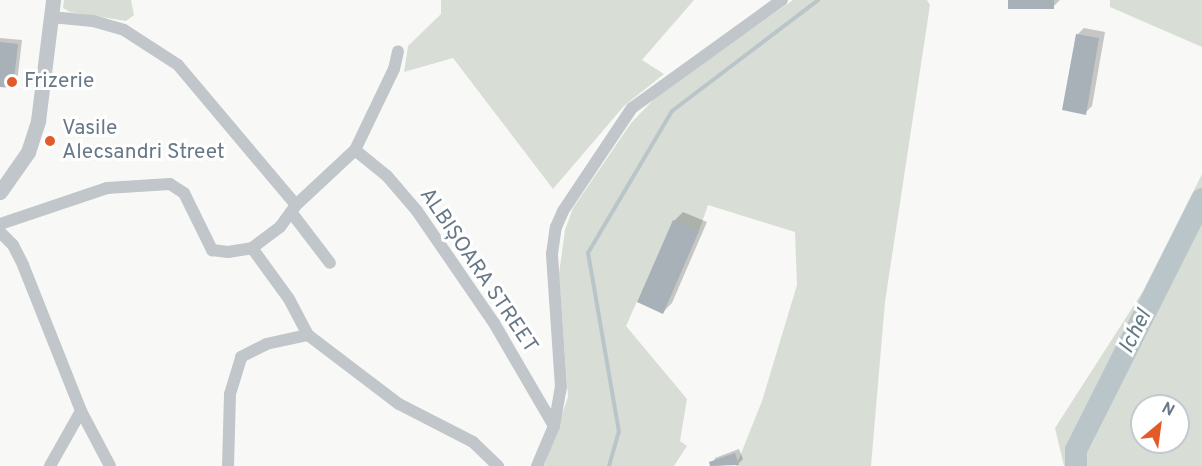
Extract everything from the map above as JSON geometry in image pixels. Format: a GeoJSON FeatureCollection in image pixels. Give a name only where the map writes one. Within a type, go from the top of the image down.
{"type":"FeatureCollection","features":[{"type":"Feature","properties":{"kind":"street"},"geometry":{"type":"LineString","coordinates":[[0,192],[33,140],[53,0]]}},
{"type":"Feature","properties":{"kind":"street"},"geometry":{"type":"LineString","coordinates":[[537,466],[554,426],[561,387],[552,254],[556,228],[563,211],[633,108],[782,0]]}},
{"type":"Feature","properties":{"kind":"street"},"geometry":{"type":"LineString","coordinates":[[51,17],[93,21],[124,30],[178,65],[294,208],[330,263]]}},
{"type":"Feature","properties":{"kind":"street"},"geometry":{"type":"LineString","coordinates":[[0,224],[107,188],[170,184],[184,193],[212,250],[252,248],[280,227],[294,208],[355,150],[394,69],[398,51]]}},
{"type":"Feature","properties":{"kind":"street","name":"ALBIȘOARA STREET"},"geometry":{"type":"LineString","coordinates":[[355,150],[387,176],[417,212],[494,323],[554,426]]}},
{"type":"Feature","properties":{"kind":"street"},"geometry":{"type":"LineString","coordinates":[[0,232],[13,245],[23,265],[81,411],[110,466]]}},
{"type":"Feature","properties":{"kind":"street"},"geometry":{"type":"LineString","coordinates":[[252,248],[289,298],[308,335],[399,404],[473,442],[498,466]]}},
{"type":"Feature","properties":{"kind":"street"},"geometry":{"type":"LineString","coordinates":[[228,466],[230,394],[241,357],[266,344],[308,335]]}},
{"type":"Feature","properties":{"kind":"street"},"geometry":{"type":"LineString","coordinates":[[51,466],[81,411]]}},
{"type":"Feature","properties":{"kind":"shaded area"},"geometry":{"type":"Polygon","coordinates":[[[64,0],[131,0],[134,15],[126,21],[70,12],[63,8],[64,0]]]}},
{"type":"Feature","properties":{"kind":"shaded area"},"geometry":{"type":"Polygon","coordinates":[[[441,0],[694,0],[642,60],[664,74],[624,106],[553,189],[453,58],[404,72],[408,46],[441,14],[441,0]]]}},
{"type":"Feature","properties":{"kind":"shaded area"},"geometry":{"type":"Polygon","coordinates":[[[793,0],[927,0],[930,5],[885,302],[871,466],[736,466],[762,401],[797,285],[795,232],[708,205],[699,231],[673,221],[626,326],[687,399],[680,441],[687,446],[674,466],[544,466],[568,397],[559,274],[565,230],[573,208],[631,123],[658,95],[793,0]]]}},
{"type":"Feature","properties":{"kind":"shaded area"},"geometry":{"type":"Polygon","coordinates":[[[1110,0],[1202,0],[1202,47],[1110,7],[1110,0]]]}},
{"type":"Feature","properties":{"kind":"shaded area"},"geometry":{"type":"Polygon","coordinates":[[[1202,174],[1202,466],[1064,466],[1055,428],[1143,291],[1202,174]]]}},
{"type":"Feature","properties":{"kind":"building"},"geometry":{"type":"Polygon","coordinates":[[[1008,0],[1054,0],[1054,9],[1008,9],[1008,0]]]}},
{"type":"Feature","properties":{"kind":"building"},"geometry":{"type":"Polygon","coordinates":[[[1076,34],[1099,38],[1086,115],[1062,110],[1076,34]]]}},
{"type":"Feature","properties":{"kind":"building"},"geometry":{"type":"Polygon","coordinates":[[[0,42],[18,44],[13,88],[0,87],[0,42]]]}},
{"type":"Feature","properties":{"kind":"building"},"geometry":{"type":"Polygon","coordinates":[[[673,220],[699,231],[663,314],[637,302],[673,220]]]}},
{"type":"Feature","properties":{"kind":"building"},"geometry":{"type":"Polygon","coordinates":[[[735,453],[739,465],[710,466],[709,462],[735,453]]]}},
{"type":"Feature","properties":{"kind":"waterway"},"geometry":{"type":"LineString","coordinates":[[609,466],[619,432],[588,253],[672,111],[818,0]]}},
{"type":"Feature","properties":{"kind":"waterway","name":"Ichel"},"geometry":{"type":"LineString","coordinates":[[1076,466],[1076,450],[1202,199]]}},
{"type":"Feature","properties":{"kind":"place","name":"Frizerie"},"geometry":{"type":"Point","coordinates":[12,82]}},
{"type":"Feature","properties":{"kind":"place","name":"Vasile Alecsandri Street"},"geometry":{"type":"Point","coordinates":[50,141]}}]}
